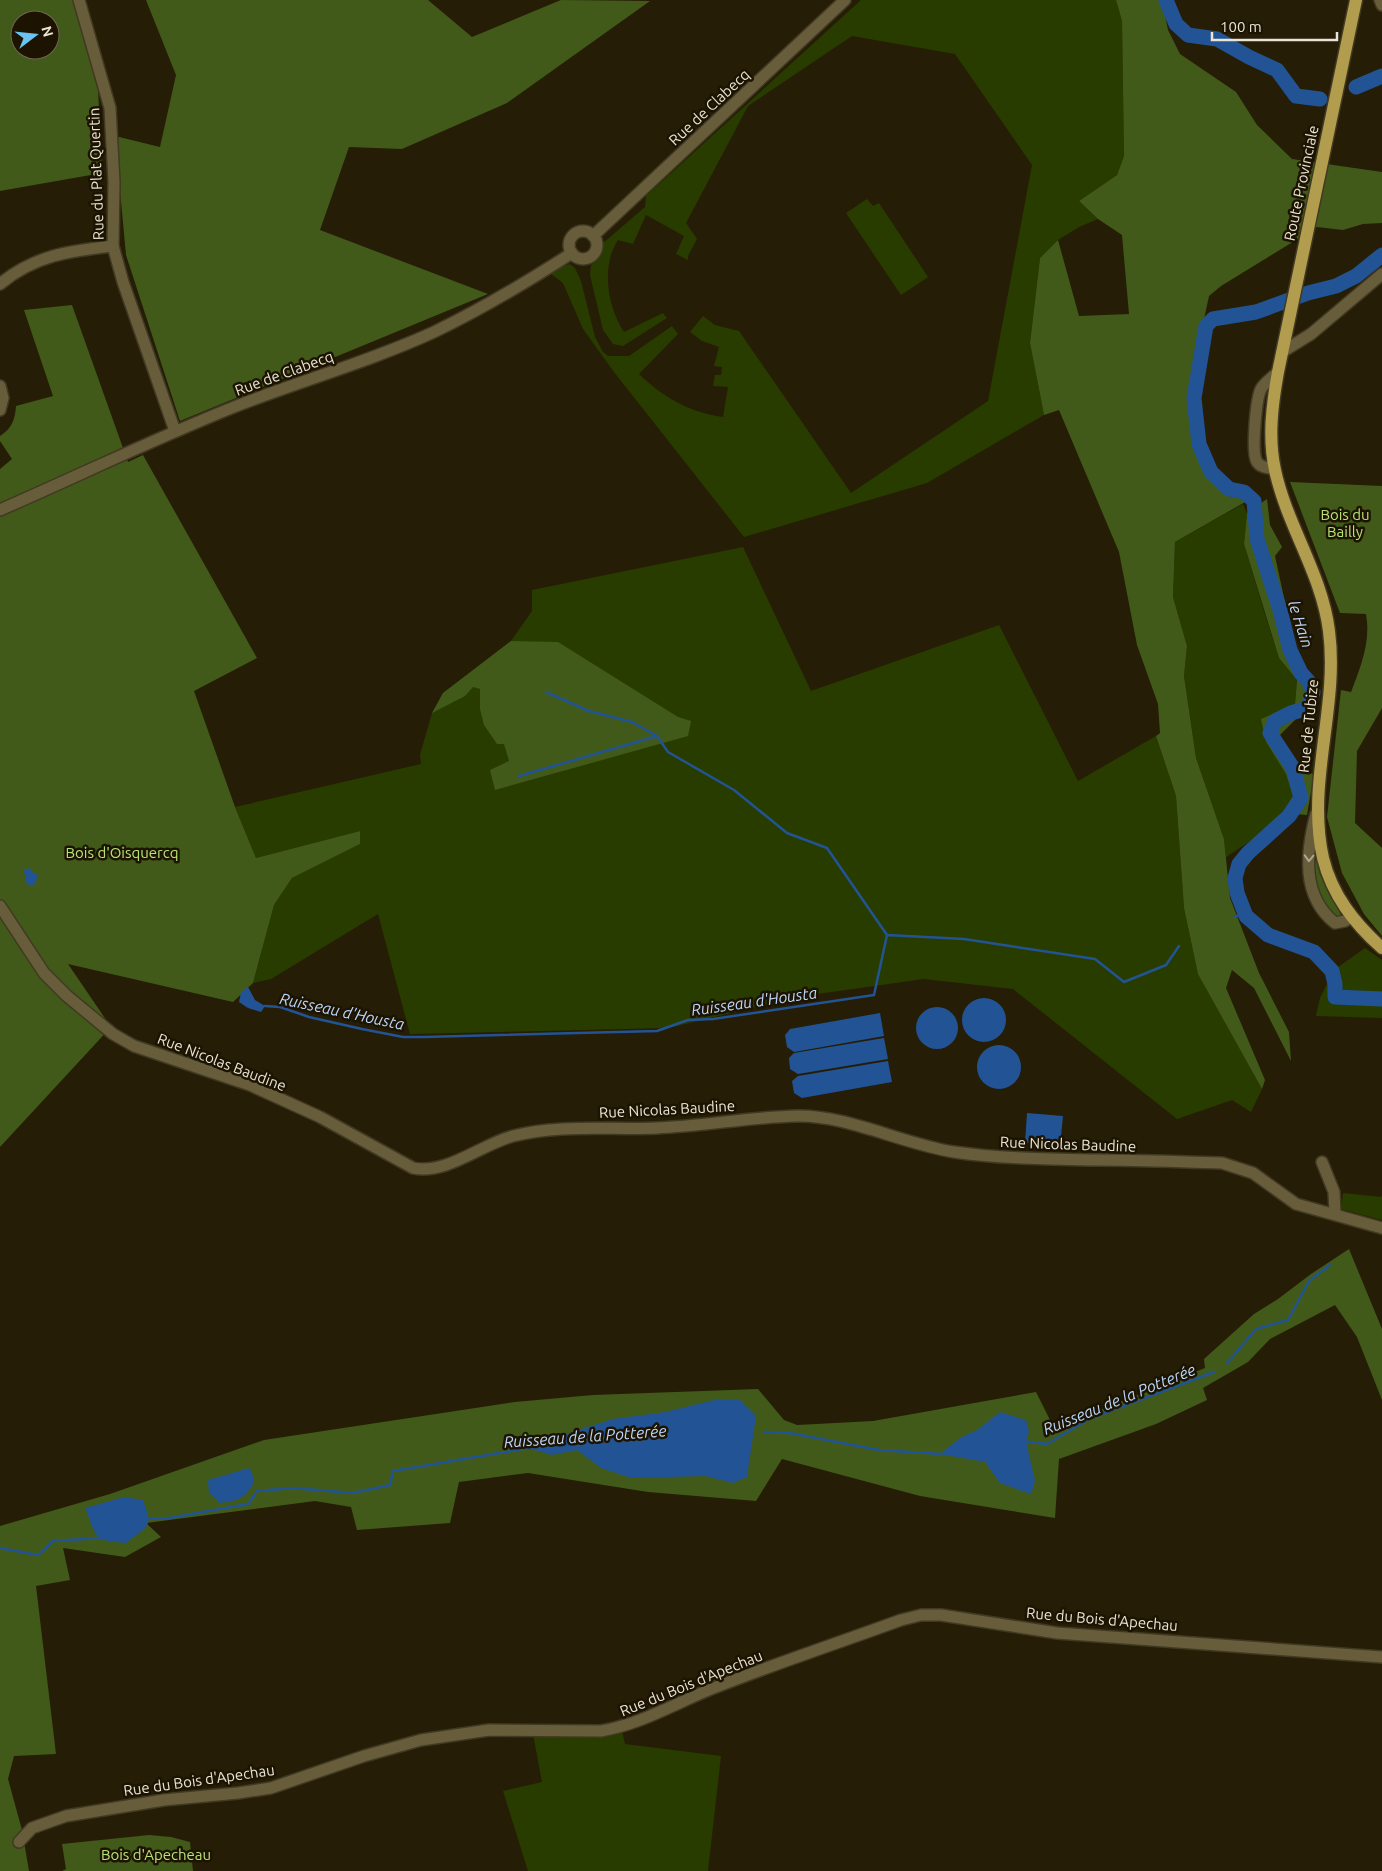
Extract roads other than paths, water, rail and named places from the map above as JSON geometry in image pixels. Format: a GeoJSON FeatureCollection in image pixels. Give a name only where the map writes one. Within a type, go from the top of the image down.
{"type":"FeatureCollection","features":[{"type":"Feature","properties":{"kind":"main road","name":"Route Provinciale"},"geometry":{"type":"LineString","coordinates":[[1285,503],[1275,469],[1272,448],[1273,401],[1290,310],[1356,0]]}},
{"type":"Feature","properties":{"kind":"main road","name":"Rue de Tubize"},"geometry":{"type":"LineString","coordinates":[[1285,503],[1321,593],[1330,633],[1330,674],[1317,810],[1320,845],[1328,875],[1335,891],[1351,917],[1382,948]]}},
{"type":"Feature","properties":{"kind":"street","name":"Rue du Plat Quertin"},"geometry":{"type":"LineString","coordinates":[[79,0],[110,108],[114,182],[113,246],[122,282],[175,431]]}},
{"type":"Feature","properties":{"kind":"street","name":"Rue de Clabecq"},"geometry":{"type":"LineString","coordinates":[[593,236],[845,0]]}},
{"type":"Feature","properties":{"kind":"street"},"geometry":{"type":"LineString","coordinates":[[1380,0],[1382,5]]}},
{"type":"Feature","properties":{"kind":"street"},"geometry":{"type":"LineString","coordinates":[[585,231],[593,236],[597,246],[592,256],[582,259],[572,253],[570,240],[576,233],[585,231]]}},
{"type":"Feature","properties":{"kind":"street"},"geometry":{"type":"LineString","coordinates":[[0,284],[36,260],[75,250],[113,246]]}},
{"type":"Feature","properties":{"kind":"street","name":"Rue de Clabecq"},"geometry":{"type":"LineString","coordinates":[[0,510],[175,431],[432,332],[490,304],[572,253]]}},
{"type":"Feature","properties":{"kind":"street"},"geometry":{"type":"LineString","coordinates":[[1282,352],[1311,334],[1382,274]]}},
{"type":"Feature","properties":{"kind":"street"},"geometry":{"type":"LineString","coordinates":[[0,386],[3,398],[0,410]]}},
{"type":"Feature","properties":{"kind":"street","name":"Rue de Tubize"},"geometry":{"type":"LineString","coordinates":[[1317,810],[1309,851],[1311,887],[1321,909],[1335,923],[1345,922],[1351,917]]}},
{"type":"Feature","properties":{"kind":"street","name":"Rue Nicolas Baudine"},"geometry":{"type":"LineString","coordinates":[[0,906],[44,973],[67,996],[113,1034],[130,1043],[250,1085],[320,1117],[413,1168],[422,1170],[440,1167],[501,1140],[531,1132],[580,1128],[644,1129],[685,1127],[804,1116],[833,1120],[929,1147],[977,1155],[1222,1164],[1253,1173],[1296,1204],[1382,1228]]}},
{"type":"Feature","properties":{"kind":"street"},"geometry":{"type":"LineString","coordinates":[[1322,1162],[1334,1192],[1334,1214]]}},
{"type":"Feature","properties":{"kind":"street","name":"Rue du Bois d'Apechau"},"geometry":{"type":"LineString","coordinates":[[19,1842],[32,1828],[66,1816],[164,1800],[271,1788],[364,1756],[421,1740],[489,1730],[601,1731],[616,1728],[648,1718],[712,1689],[893,1623],[921,1615],[964,1617],[1057,1633],[1382,1657]]}},
{"type":"Feature","properties":{"kind":"water"},"geometry":{"type":"Polygon","coordinates":[[[30,868],[33,873],[38,875],[35,884],[30,886],[26,882],[23,870],[30,868]]]}},
{"type":"Feature","properties":{"kind":"water"},"geometry":{"type":"Polygon","coordinates":[[[248,987],[255,1000],[265,1006],[261,1012],[248,1008],[239,1002],[241,992],[248,987]]]}},
{"type":"Feature","properties":{"kind":"water"},"geometry":{"type":"Polygon","coordinates":[[[984,998],[996,1002],[1002,1008],[1006,1020],[1002,1032],[996,1038],[984,1042],[972,1038],[966,1032],[962,1020],[966,1008],[972,1002],[984,998]]]}},
{"type":"Feature","properties":{"kind":"water"},"geometry":{"type":"Polygon","coordinates":[[[941,1007],[949,1010],[955,1016],[958,1028],[955,1040],[949,1046],[933,1049],[925,1046],[919,1040],[916,1024],[919,1016],[925,1010],[941,1007]]]}},
{"type":"Feature","properties":{"kind":"water"},"geometry":{"type":"Polygon","coordinates":[[[880,1013],[884,1036],[794,1052],[787,1047],[785,1035],[790,1029],[880,1013]]]}},
{"type":"Feature","properties":{"kind":"water"},"geometry":{"type":"Polygon","coordinates":[[[884,1038],[888,1059],[798,1074],[790,1069],[789,1058],[794,1053],[884,1038]]]}},
{"type":"Feature","properties":{"kind":"water"},"geometry":{"type":"Polygon","coordinates":[[[999,1045],[1011,1049],[1017,1055],[1021,1067],[1017,1079],[1011,1085],[999,1089],[987,1085],[981,1079],[977,1067],[981,1055],[987,1049],[999,1045]]]}},
{"type":"Feature","properties":{"kind":"water"},"geometry":{"type":"Polygon","coordinates":[[[888,1061],[892,1082],[802,1098],[794,1093],[792,1081],[798,1076],[888,1061]]]}},
{"type":"Feature","properties":{"kind":"water"},"geometry":{"type":"Polygon","coordinates":[[[1027,1113],[1063,1116],[1060,1146],[1025,1143],[1027,1113]]]}},
{"type":"Feature","properties":{"kind":"water"},"geometry":{"type":"Polygon","coordinates":[[[714,1400],[740,1400],[756,1416],[747,1477],[733,1483],[705,1476],[631,1478],[601,1468],[577,1450],[552,1455],[528,1448],[613,1419],[665,1412],[714,1400]]]}},
{"type":"Feature","properties":{"kind":"water"},"geometry":{"type":"Polygon","coordinates":[[[1000,1412],[1026,1420],[1029,1431],[1026,1441],[1035,1481],[1031,1494],[1000,1483],[985,1462],[940,1454],[960,1438],[977,1430],[1000,1412]]]}},
{"type":"Feature","properties":{"kind":"water"},"geometry":{"type":"Polygon","coordinates":[[[249,1468],[254,1483],[244,1496],[220,1503],[209,1493],[208,1480],[249,1468]]]}},
{"type":"Feature","properties":{"kind":"water"},"geometry":{"type":"Polygon","coordinates":[[[124,1497],[143,1500],[148,1516],[147,1526],[126,1543],[102,1539],[95,1532],[85,1508],[124,1497]]]}},
{"type":"Feature","properties":{"kind":"waterway","name":"le Hain"},"geometry":{"type":"LineString","coordinates":[[1166,0],[1176,24],[1188,35],[1217,39],[1277,70],[1296,96],[1320,99]]}},
{"type":"Feature","properties":{"kind":"waterway","name":"le Hain"},"geometry":{"type":"LineString","coordinates":[[1356,87],[1382,76]]}},
{"type":"Feature","properties":{"kind":"waterway","name":"le Hain"},"geometry":{"type":"LineString","coordinates":[[1382,255],[1356,276],[1336,286],[1308,293],[1256,312],[1213,319],[1206,326],[1194,398],[1199,444],[1211,472],[1229,489],[1244,492],[1254,501],[1257,539],[1280,610],[1290,650],[1313,692],[1308,708],[1291,713],[1275,721],[1270,733],[1293,768],[1301,798],[1289,816],[1248,853],[1239,864],[1235,878],[1237,893],[1246,916],[1268,935],[1314,952],[1332,971],[1335,997],[1382,999]]}},
{"type":"Feature","properties":{"kind":"waterway"},"geometry":{"type":"LineString","coordinates":[[546,692],[589,711],[632,722],[657,736]]}},
{"type":"Feature","properties":{"kind":"waterway"},"geometry":{"type":"LineString","coordinates":[[519,776],[657,736],[668,752],[734,790],[787,833],[827,848],[887,935]]}},
{"type":"Feature","properties":{"kind":"waterway","name":"Ruisseau d'Housta"},"geometry":{"type":"LineString","coordinates":[[1235,917],[1244,912]]}},
{"type":"Feature","properties":{"kind":"waterway","name":"Ruisseau d'Housta"},"geometry":{"type":"LineString","coordinates":[[265,1006],[280,1007],[309,1017],[403,1037],[657,1031],[688,1020],[713,1019],[874,995],[887,935],[964,939],[1095,959],[1124,982],[1166,965],[1179,946]]}},
{"type":"Feature","properties":{"kind":"waterway","name":"Ruisseau de la Potterée"},"geometry":{"type":"LineString","coordinates":[[1227,1363],[1256,1329],[1288,1320],[1309,1281],[1330,1265]]}},
{"type":"Feature","properties":{"kind":"waterway","name":"Ruisseau de la Potterée"},"geometry":{"type":"LineString","coordinates":[[1023,1441],[1047,1444],[1089,1419],[1214,1372]]}},
{"type":"Feature","properties":{"kind":"waterway","name":"Ruisseau de la Potterée"},"geometry":{"type":"LineString","coordinates":[[764,1432],[790,1433],[879,1450],[941,1454]]}},
{"type":"Feature","properties":{"kind":"waterway","name":"Ruisseau de la Potterée"},"geometry":{"type":"LineString","coordinates":[[147,1519],[169,1518],[248,1504],[257,1491],[293,1488],[353,1493],[390,1485],[393,1471],[529,1448]]}},
{"type":"Feature","properties":{"kind":"waterway","name":"Ruisseau de la Potterée"},"geometry":{"type":"LineString","coordinates":[[0,1548],[38,1555],[53,1541],[100,1538]]}},
{"type":"Feature","properties":{"kind":"park label","name":"Bois du Bailly"},"geometry":{"type":"Point","coordinates":[1345,522]}},
{"type":"Feature","properties":{"kind":"park label","name":"Bois d'Oisquercq"},"geometry":{"type":"Point","coordinates":[122,852]}},
{"type":"Feature","properties":{"kind":"park label","name":"Bois d'Apecheau"},"geometry":{"type":"Point","coordinates":[156,1854]}}]}
